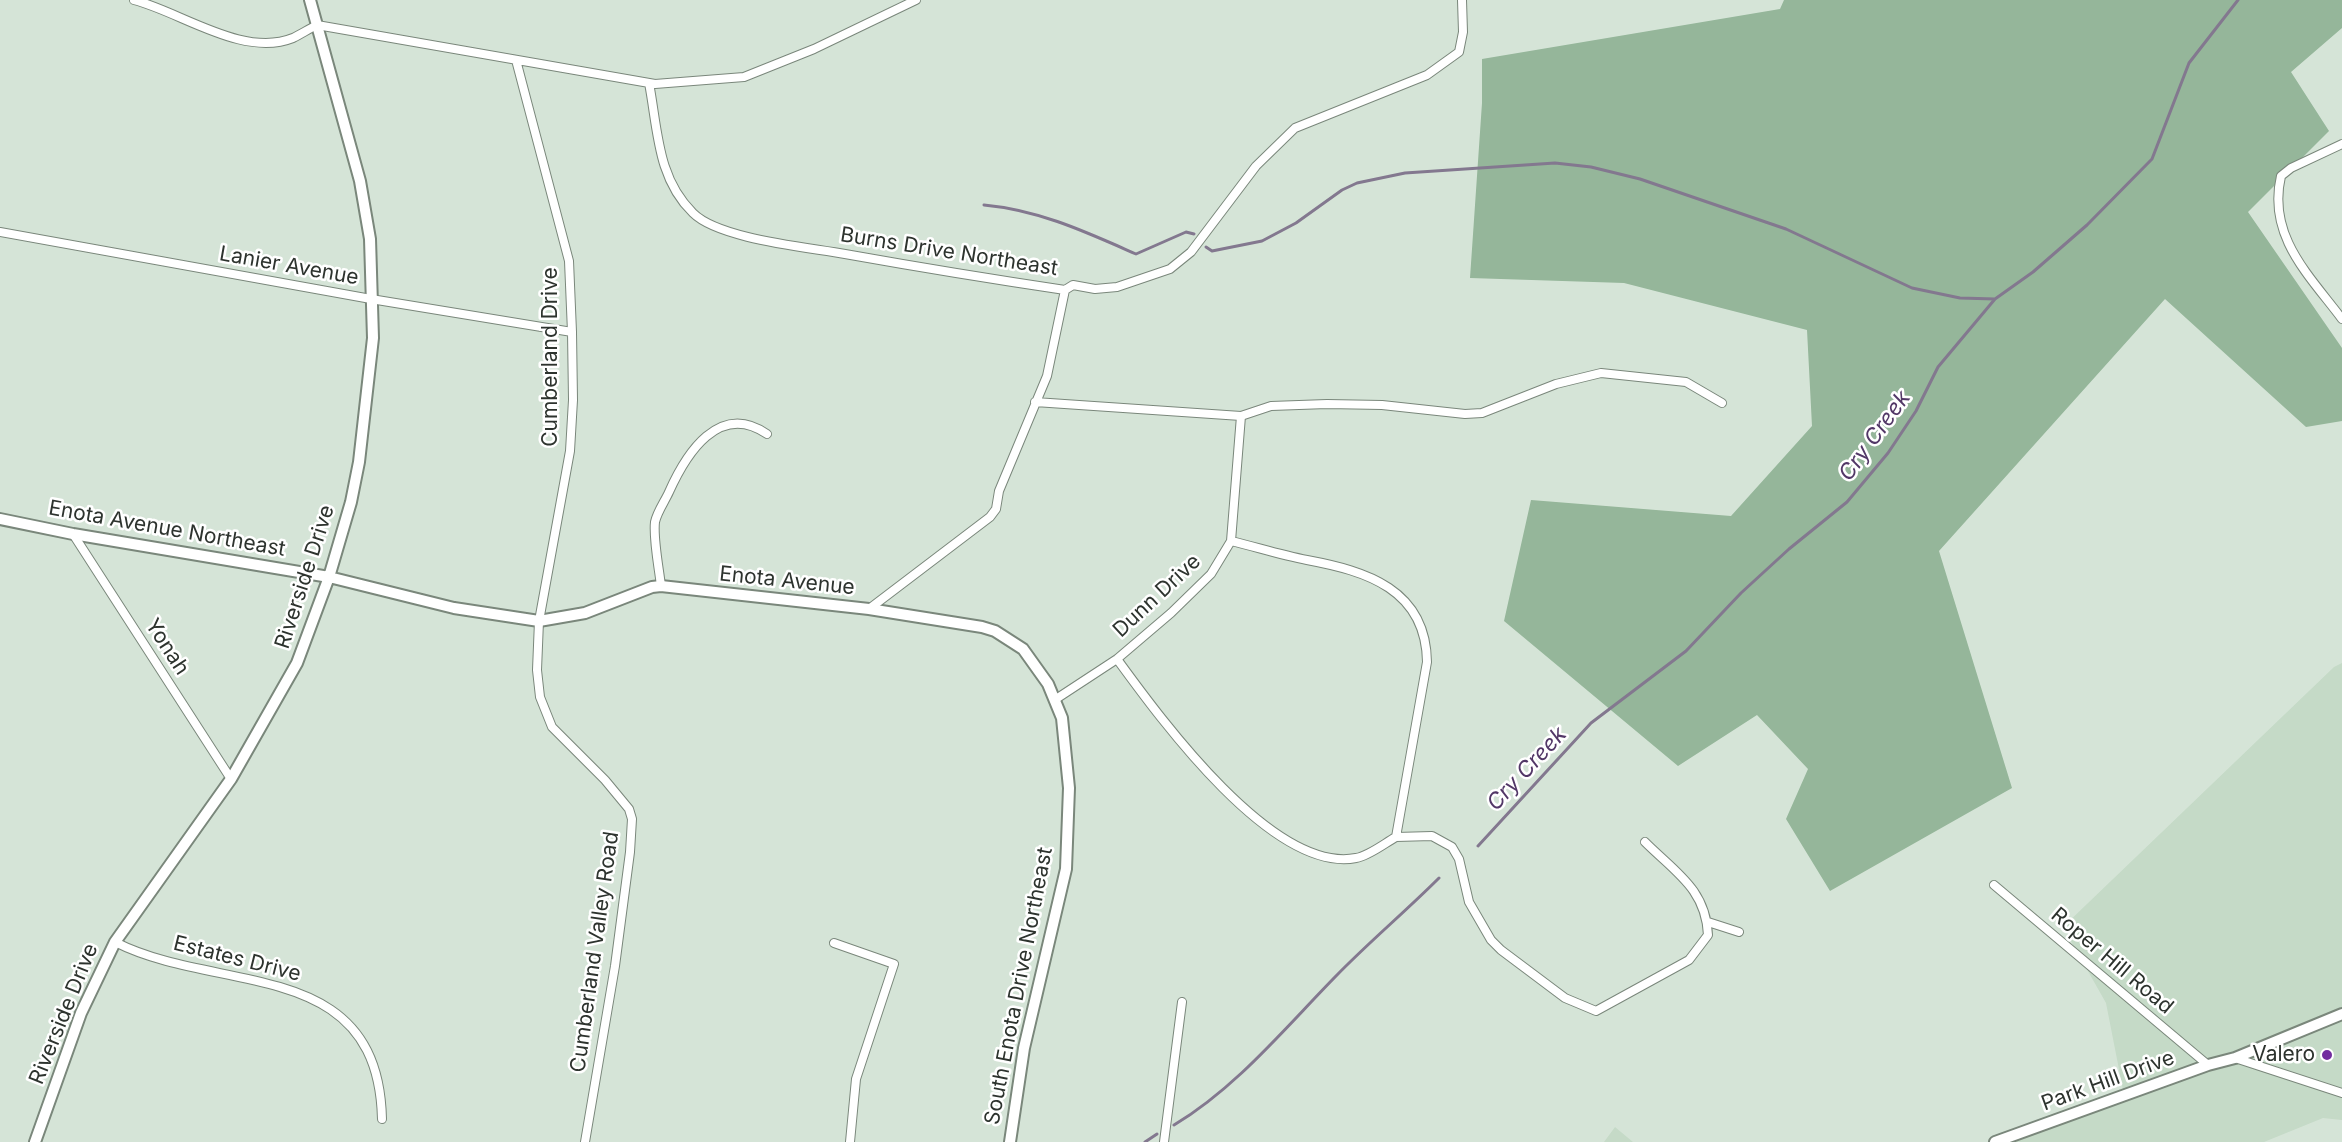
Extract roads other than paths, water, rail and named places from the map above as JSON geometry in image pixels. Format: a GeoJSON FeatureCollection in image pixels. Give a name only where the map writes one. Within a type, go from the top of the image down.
{"type":"FeatureCollection","features":[{"type":"Feature","properties":{"kind":"street"},"geometry":{"type":"LineString","coordinates":[[134,0],[244,41],[271,42],[291,39],[317,25],[649,83],[744,77],[807,52],[916,0]]}},
{"type":"Feature","properties":{"kind":"street","name":"Riverside Drive"},"geometry":{"type":"LineString","coordinates":[[35,1142],[81,1013],[115,942],[231,779],[297,663],[329,577],[351,502],[359,462],[373,338],[370,239],[360,181],[310,0]]}},
{"type":"Feature","properties":{"kind":"street","name":"Burns Drive Northeast"},"geometry":{"type":"LineString","coordinates":[[649,83],[658,153],[666,174],[694,214],[709,226],[773,241],[1065,290],[1073,285],[1095,289],[1117,287],[1170,269],[1191,252],[1256,166],[1295,128],[1427,75],[1459,52],[1463,32],[1462,0]]}},
{"type":"Feature","properties":{"kind":"street","name":"Cumberland Drive"},"geometry":{"type":"LineString","coordinates":[[516,60],[569,261],[572,332],[573,400],[570,451],[539,621]]}},
{"type":"Feature","properties":{"kind":"street"},"geometry":{"type":"LineString","coordinates":[[2342,144],[2291,168],[2281,176],[2277,206],[2280,226],[2291,250],[2342,319]]}},
{"type":"Feature","properties":{"kind":"street","name":"Lanier Avenue"},"geometry":{"type":"LineString","coordinates":[[0,232],[371,299],[572,332]]}},
{"type":"Feature","properties":{"kind":"street","name":"Enota Avenue"},"geometry":{"type":"LineString","coordinates":[[539,621],[585,613],[652,587],[661,586],[869,609],[990,517],[1047,376],[1065,290]]}},
{"type":"Feature","properties":{"kind":"street"},"geometry":{"type":"LineString","coordinates":[[1035,402],[1241,416],[1270,406],[1327,404],[1382,405],[1465,414],[1482,413],[1556,384],[1601,373],[1686,382],[1722,403]]}},
{"type":"Feature","properties":{"kind":"street","name":"Dunn Drive"},"geometry":{"type":"LineString","coordinates":[[1056,699],[1117,659],[1171,614],[1211,574],[1231,541],[1241,416]]}},
{"type":"Feature","properties":{"kind":"street"},"geometry":{"type":"LineString","coordinates":[[661,586],[655,522],[677,475],[702,439],[720,427],[735,425],[755,426],[767,434]]}},
{"type":"Feature","properties":{"kind":"street","name":"Enota Avenue Northeast"},"geometry":{"type":"LineString","coordinates":[[0,519],[73,534],[329,577],[454,608],[539,621]]}},
{"type":"Feature","properties":{"kind":"street","name":"Yonah"},"geometry":{"type":"LineString","coordinates":[[73,534],[231,779]]}},
{"type":"Feature","properties":{"kind":"street"},"geometry":{"type":"LineString","coordinates":[[1231,541],[1306,560],[1336,564],[1373,577],[1401,598],[1414,614],[1424,641],[1427,662],[1396,837]]}},
{"type":"Feature","properties":{"kind":"street","name":"South Enota Drive Northeast"},"geometry":{"type":"LineString","coordinates":[[869,609],[952,621],[995,631],[1023,649],[1056,699],[1062,718],[1069,788],[1066,869],[1024,1048],[1010,1142]]}},
{"type":"Feature","properties":{"kind":"street","name":"Cumberland Valley Road"},"geometry":{"type":"LineString","coordinates":[[539,621],[537,670],[540,697],[546,717],[552,727],[629,809],[632,819],[630,852],[615,966],[585,1142]]}},
{"type":"Feature","properties":{"kind":"street"},"geometry":{"type":"LineString","coordinates":[[1117,659],[1169,730],[1239,803],[1281,837],[1316,856],[1356,858],[1396,837],[1432,836],[1452,847],[1459,859],[1469,902],[1491,940],[1565,998],[1596,1011],[1689,960],[1708,935],[1708,922],[1699,896],[1645,842]]}},
{"type":"Feature","properties":{"kind":"street","name":"Roper Hill Road"},"geometry":{"type":"LineString","coordinates":[[1994,885],[2208,1065]]}},
{"type":"Feature","properties":{"kind":"street"},"geometry":{"type":"LineString","coordinates":[[1708,922],[1739,932]]}},
{"type":"Feature","properties":{"kind":"street","name":"Estates Drive"},"geometry":{"type":"LineString","coordinates":[[115,942],[142,953],[294,989],[334,1010],[362,1041],[374,1063],[379,1083],[382,1119]]}},
{"type":"Feature","properties":{"kind":"street"},"geometry":{"type":"LineString","coordinates":[[834,943],[894,964],[856,1079],[850,1142]]}},
{"type":"Feature","properties":{"kind":"street"},"geometry":{"type":"LineString","coordinates":[[1164,1142],[1182,1002]]}},
{"type":"Feature","properties":{"kind":"street","name":"Park Hill Drive"},"geometry":{"type":"LineString","coordinates":[[1995,1142],[2208,1065],[2235,1058],[2342,1014]]}},
{"type":"Feature","properties":{"kind":"street"},"geometry":{"type":"LineString","coordinates":[[2235,1058],[2342,1093]]}},
{"type":"Feature","properties":{"kind":"waterway","name":"Cry Creek"},"geometry":{"type":"LineString","coordinates":[[1478,846],[1591,723],[1686,651],[1741,593],[1789,549],[1847,502],[1888,453],[1916,411],[1938,367],[1995,299],[2033,272],[2087,225],[2152,159],[2189,63],[2238,0]]}},
{"type":"Feature","properties":{"kind":"waterway"},"geometry":{"type":"LineString","coordinates":[[1206,247],[1212,251],[1262,241],[1296,223],[1342,190],[1357,183],[1405,173],[1555,163],[1591,167],[1640,179],[1786,229],[1912,288],[1960,298],[1995,299]]}},
{"type":"Feature","properties":{"kind":"waterway"},"geometry":{"type":"LineString","coordinates":[[984,205],[1043,217],[1136,254],[1186,232],[1194,234]]}},
{"type":"Feature","properties":{"kind":"waterway","name":"Cry Creek"},"geometry":{"type":"LineString","coordinates":[[1174,1125],[1197,1110],[1239,1075],[1349,963],[1439,878]]}},
{"type":"Feature","properties":{"kind":"waterway","name":"Cry Creek"},"geometry":{"type":"LineString","coordinates":[[1145,1142],[1157,1134]]}},
{"type":"Feature","properties":{"kind":"place","name":"Valero"},"geometry":{"type":"Point","coordinates":[2327,1055]}}]}
